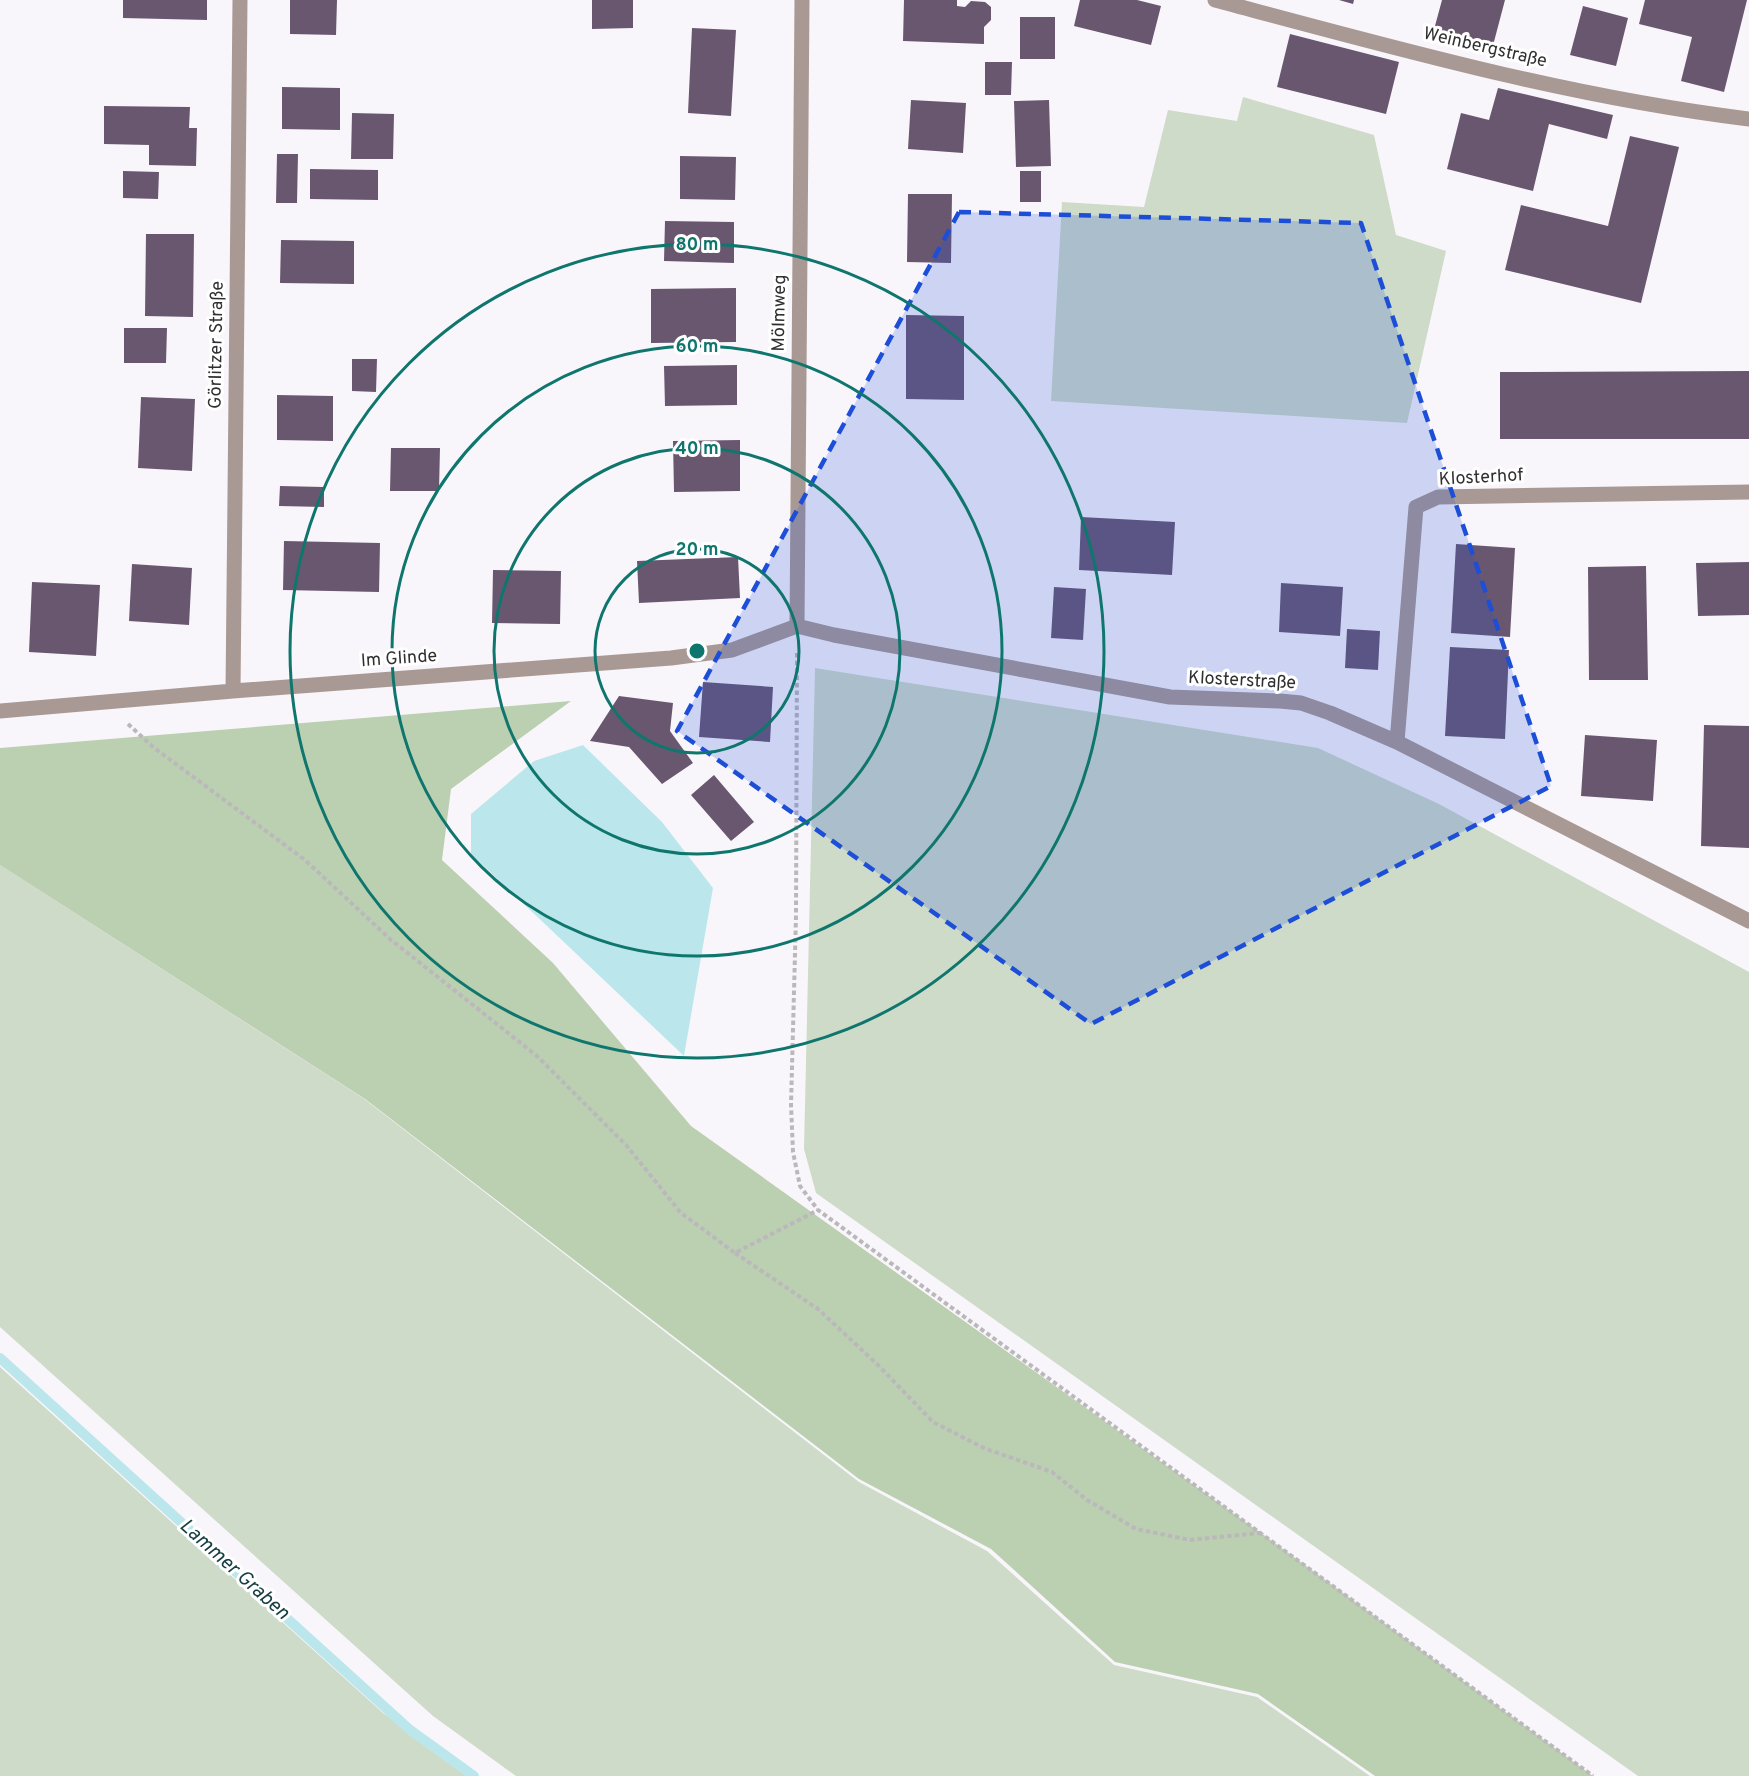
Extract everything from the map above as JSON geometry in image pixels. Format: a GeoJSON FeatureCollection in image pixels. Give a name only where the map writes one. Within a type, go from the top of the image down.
{"type":"FeatureCollection","features":[{"type":"Feature","properties":{"kind":"street","name":"Görlitzer Straße"},"geometry":{"type":"LineString","coordinates":[[232,691],[240,0]]}},
{"type":"Feature","properties":{"kind":"street","name":"Mölmweg"},"geometry":{"type":"LineString","coordinates":[[797,626],[802,0]]}},
{"type":"Feature","properties":{"kind":"street","name":"Weinbergstraße"},"geometry":{"type":"LineString","coordinates":[[1215,0],[1500,74],[1646,104],[1749,119]]}},
{"type":"Feature","properties":{"kind":"street","name":"Klosterhof"},"geometry":{"type":"LineString","coordinates":[[1396,742],[1416,507],[1437,497],[1749,492]]}},
{"type":"Feature","properties":{"kind":"street","name":"Im Glinde"},"geometry":{"type":"LineString","coordinates":[[0,711],[671,658],[732,650],[797,626]]}},
{"type":"Feature","properties":{"kind":"street","name":"Klosterstraße"},"geometry":{"type":"LineString","coordinates":[[797,626],[834,635],[1170,697],[1301,703],[1396,742],[1749,921]]}},
{"type":"Feature","properties":{"kind":"path"},"geometry":{"type":"LineString","coordinates":[[797,626],[796,916],[791,1105],[794,1152],[800,1186],[818,1210],[1593,1776]]}},
{"type":"Feature","properties":{"kind":"path"},"geometry":{"type":"LineString","coordinates":[[103,702],[153,747],[305,860],[390,939],[537,1056],[626,1145],[681,1213],[818,1309],[877,1364],[933,1422],[984,1448],[1053,1472],[1087,1500],[1136,1529],[1190,1540],[1260,1533]]}},
{"type":"Feature","properties":{"kind":"path"},"geometry":{"type":"LineString","coordinates":[[735,1253],[818,1210]]}},
{"type":"Feature","properties":{"kind":"highlighted area"},"geometry":{"type":"Polygon","coordinates":[[[959,212],[1361,223],[1551,786],[1091,1024],[677,731],[959,212]]]}},
{"type":"Feature","properties":{"kind":"green space"},"geometry":{"type":"Polygon","coordinates":[[[1243,97],[1374,135],[1396,235],[1446,251],[1407,423],[1051,401],[1062,202],[1144,207],[1168,110],[1237,121],[1243,97]]]}},
{"type":"Feature","properties":{"kind":"green space"},"geometry":{"type":"Polygon","coordinates":[[[815,668],[1318,748],[1439,804],[1749,972],[1749,1776],[1638,1776],[816,1193],[804,1149],[815,668]]]}},
{"type":"Feature","properties":{"kind":"green space"},"geometry":{"type":"Polygon","coordinates":[[[571,701],[451,789],[442,860],[553,963],[691,1126],[1261,1533],[1593,1776],[1375,1776],[1258,1694],[1115,1662],[991,1549],[859,1479],[365,1099],[0,865],[0,748],[571,701]]]}},
{"type":"Feature","properties":{"kind":"green space"},"geometry":{"type":"Polygon","coordinates":[[[0,865],[363,1098],[859,1482],[987,1551],[1114,1665],[1257,1697],[1370,1776],[516,1776],[433,1716],[0,1327],[0,865]]]}},
{"type":"Feature","properties":{"kind":"green space"},"geometry":{"type":"Polygon","coordinates":[[[0,1367],[383,1713],[472,1776],[0,1776],[0,1367]]]}},
{"type":"Feature","properties":{"kind":"water"},"geometry":{"type":"Polygon","coordinates":[[[583,745],[662,822],[713,888],[684,1056],[471,854],[471,814],[534,761],[583,745]]]}},
{"type":"Feature","properties":{"kind":"building"},"geometry":{"type":"Polygon","coordinates":[[[123,0],[207,0],[207,20],[123,18],[123,0]]]}},
{"type":"Feature","properties":{"kind":"building"},"geometry":{"type":"Polygon","coordinates":[[[290,0],[337,0],[336,35],[290,34],[290,0]]]}},
{"type":"Feature","properties":{"kind":"building"},"geometry":{"type":"Polygon","coordinates":[[[592,0],[633,0],[633,28],[592,29],[592,0]]]}},
{"type":"Feature","properties":{"kind":"building"},"geometry":{"type":"Polygon","coordinates":[[[904,0],[957,0],[957,6],[965,7],[971,1],[985,2],[991,7],[991,20],[984,27],[984,44],[903,41],[904,0]]]}},
{"type":"Feature","properties":{"kind":"building"},"geometry":{"type":"Polygon","coordinates":[[[1080,0],[1137,0],[1161,6],[1151,45],[1074,26],[1080,0]]]}},
{"type":"Feature","properties":{"kind":"building"},"geometry":{"type":"Polygon","coordinates":[[[1339,0],[1354,0],[1353,4],[1339,0]]]}},
{"type":"Feature","properties":{"kind":"building"},"geometry":{"type":"Polygon","coordinates":[[[1442,0],[1505,0],[1491,53],[1432,37],[1442,0]]]}},
{"type":"Feature","properties":{"kind":"building"},"geometry":{"type":"Polygon","coordinates":[[[1645,0],[1747,0],[1724,92],[1681,81],[1692,37],[1639,24],[1645,0]]]}},
{"type":"Feature","properties":{"kind":"building"},"geometry":{"type":"Polygon","coordinates":[[[1583,6],[1628,18],[1616,66],[1570,55],[1583,6]]]}},
{"type":"Feature","properties":{"kind":"building"},"geometry":{"type":"Polygon","coordinates":[[[1020,17],[1055,17],[1055,59],[1020,59],[1020,17]]]}},
{"type":"Feature","properties":{"kind":"building"},"geometry":{"type":"Polygon","coordinates":[[[692,28],[736,30],[731,116],[688,113],[692,28]]]}},
{"type":"Feature","properties":{"kind":"building"},"geometry":{"type":"Polygon","coordinates":[[[1290,34],[1399,62],[1386,114],[1277,87],[1290,34]]]}},
{"type":"Feature","properties":{"kind":"building"},"geometry":{"type":"Polygon","coordinates":[[[985,62],[1012,62],[1011,95],[985,95],[985,62]]]}},
{"type":"Feature","properties":{"kind":"building"},"geometry":{"type":"Polygon","coordinates":[[[282,87],[340,88],[340,130],[282,129],[282,87]]]}},
{"type":"Feature","properties":{"kind":"building"},"geometry":{"type":"Polygon","coordinates":[[[1498,88],[1613,115],[1607,139],[1549,124],[1533,191],[1447,169],[1461,113],[1489,120],[1498,88]]]}},
{"type":"Feature","properties":{"kind":"building"},"geometry":{"type":"Polygon","coordinates":[[[911,100],[966,103],[963,153],[908,149],[911,100]]]}},
{"type":"Feature","properties":{"kind":"building"},"geometry":{"type":"Polygon","coordinates":[[[1049,100],[1051,166],[1016,167],[1014,101],[1049,100]]]}},
{"type":"Feature","properties":{"kind":"building"},"geometry":{"type":"Polygon","coordinates":[[[104,106],[190,107],[189,128],[197,128],[196,166],[149,165],[149,145],[104,144],[104,106]]]}},
{"type":"Feature","properties":{"kind":"building"},"geometry":{"type":"Polygon","coordinates":[[[352,113],[394,114],[393,159],[351,159],[352,113]]]}},
{"type":"Feature","properties":{"kind":"building"},"geometry":{"type":"Polygon","coordinates":[[[1630,136],[1679,147],[1641,303],[1505,270],[1521,205],[1608,226],[1630,136]]]}},
{"type":"Feature","properties":{"kind":"building"},"geometry":{"type":"Polygon","coordinates":[[[277,154],[298,154],[297,203],[276,203],[277,154]]]}},
{"type":"Feature","properties":{"kind":"building"},"geometry":{"type":"Polygon","coordinates":[[[680,156],[736,157],[735,200],[680,199],[680,156]]]}},
{"type":"Feature","properties":{"kind":"building"},"geometry":{"type":"Polygon","coordinates":[[[310,169],[378,170],[378,200],[310,199],[310,169]]]}},
{"type":"Feature","properties":{"kind":"building"},"geometry":{"type":"Polygon","coordinates":[[[123,171],[159,172],[158,199],[123,198],[123,171]]]}},
{"type":"Feature","properties":{"kind":"building"},"geometry":{"type":"Polygon","coordinates":[[[1020,171],[1041,171],[1041,202],[1020,202],[1020,171]]]}},
{"type":"Feature","properties":{"kind":"building"},"geometry":{"type":"Polygon","coordinates":[[[908,194],[952,194],[951,263],[907,262],[908,194]]]}},
{"type":"Feature","properties":{"kind":"building"},"geometry":{"type":"Polygon","coordinates":[[[665,221],[734,222],[734,263],[664,261],[665,221]]]}},
{"type":"Feature","properties":{"kind":"building"},"geometry":{"type":"Polygon","coordinates":[[[146,234],[194,234],[193,317],[145,316],[146,234]]]}},
{"type":"Feature","properties":{"kind":"building"},"geometry":{"type":"Polygon","coordinates":[[[281,240],[354,241],[354,284],[280,283],[281,240]]]}},
{"type":"Feature","properties":{"kind":"building"},"geometry":{"type":"Polygon","coordinates":[[[736,288],[736,342],[651,343],[651,289],[736,288]]]}},
{"type":"Feature","properties":{"kind":"building"},"geometry":{"type":"Polygon","coordinates":[[[906,315],[964,316],[964,400],[906,399],[906,315]]]}},
{"type":"Feature","properties":{"kind":"building"},"geometry":{"type":"Polygon","coordinates":[[[124,328],[167,328],[166,363],[124,363],[124,328]]]}},
{"type":"Feature","properties":{"kind":"building"},"geometry":{"type":"Polygon","coordinates":[[[352,359],[377,359],[376,392],[352,391],[352,359]]]}},
{"type":"Feature","properties":{"kind":"building"},"geometry":{"type":"Polygon","coordinates":[[[737,365],[737,405],[665,406],[664,366],[737,365]]]}},
{"type":"Feature","properties":{"kind":"building"},"geometry":{"type":"Polygon","coordinates":[[[1749,371],[1749,439],[1500,439],[1500,372],[1749,371]]]}},
{"type":"Feature","properties":{"kind":"building"},"geometry":{"type":"Polygon","coordinates":[[[277,395],[333,396],[333,441],[277,440],[277,395]]]}},
{"type":"Feature","properties":{"kind":"building"},"geometry":{"type":"Polygon","coordinates":[[[141,397],[195,399],[192,471],[138,468],[141,397]]]}},
{"type":"Feature","properties":{"kind":"building"},"geometry":{"type":"Polygon","coordinates":[[[740,440],[740,491],[674,492],[673,441],[740,440]]]}},
{"type":"Feature","properties":{"kind":"building"},"geometry":{"type":"Polygon","coordinates":[[[391,448],[440,448],[439,491],[390,491],[391,448]]]}},
{"type":"Feature","properties":{"kind":"building"},"geometry":{"type":"Polygon","coordinates":[[[280,486],[324,487],[324,507],[279,506],[280,486]]]}},
{"type":"Feature","properties":{"kind":"building"},"geometry":{"type":"Polygon","coordinates":[[[1081,517],[1175,522],[1172,575],[1079,570],[1081,517]]]}},
{"type":"Feature","properties":{"kind":"building"},"geometry":{"type":"Polygon","coordinates":[[[284,541],[380,543],[379,592],[283,590],[284,541]]]}},
{"type":"Feature","properties":{"kind":"building"},"geometry":{"type":"Polygon","coordinates":[[[1456,544],[1515,548],[1510,637],[1451,633],[1456,544]]]}},
{"type":"Feature","properties":{"kind":"building"},"geometry":{"type":"Polygon","coordinates":[[[738,557],[740,598],[639,603],[637,561],[738,557]]]}},
{"type":"Feature","properties":{"kind":"building"},"geometry":{"type":"Polygon","coordinates":[[[1749,562],[1749,615],[1698,616],[1696,563],[1749,562]]]}},
{"type":"Feature","properties":{"kind":"building"},"geometry":{"type":"Polygon","coordinates":[[[132,564],[192,568],[189,625],[129,621],[132,564]]]}},
{"type":"Feature","properties":{"kind":"building"},"geometry":{"type":"Polygon","coordinates":[[[1646,566],[1648,680],[1589,680],[1588,567],[1646,566]]]}},
{"type":"Feature","properties":{"kind":"building"},"geometry":{"type":"Polygon","coordinates":[[[493,570],[561,571],[560,624],[492,623],[493,570]]]}},
{"type":"Feature","properties":{"kind":"building"},"geometry":{"type":"Polygon","coordinates":[[[32,582],[100,585],[96,656],[29,652],[32,582]]]}},
{"type":"Feature","properties":{"kind":"building"},"geometry":{"type":"Polygon","coordinates":[[[1281,583],[1343,587],[1340,636],[1279,632],[1281,583]]]}},
{"type":"Feature","properties":{"kind":"building"},"geometry":{"type":"Polygon","coordinates":[[[1054,587],[1086,589],[1083,640],[1051,638],[1054,587]]]}},
{"type":"Feature","properties":{"kind":"building"},"geometry":{"type":"Polygon","coordinates":[[[1347,629],[1380,631],[1378,670],[1345,668],[1347,629]]]}},
{"type":"Feature","properties":{"kind":"building"},"geometry":{"type":"Polygon","coordinates":[[[1450,647],[1509,650],[1505,739],[1445,736],[1450,647]]]}},
{"type":"Feature","properties":{"kind":"building"},"geometry":{"type":"Polygon","coordinates":[[[703,682],[773,687],[770,742],[699,737],[703,682]]]}},
{"type":"Feature","properties":{"kind":"building"},"geometry":{"type":"Polygon","coordinates":[[[619,696],[673,703],[670,731],[693,763],[662,784],[629,747],[590,741],[619,696]]]}},
{"type":"Feature","properties":{"kind":"building"},"geometry":{"type":"Polygon","coordinates":[[[1704,725],[1749,726],[1749,848],[1701,846],[1704,725]]]}},
{"type":"Feature","properties":{"kind":"building"},"geometry":{"type":"Polygon","coordinates":[[[1585,735],[1657,740],[1653,801],[1581,796],[1585,735]]]}},
{"type":"Feature","properties":{"kind":"building"},"geometry":{"type":"Polygon","coordinates":[[[714,775],[754,822],[731,841],[691,795],[714,775]]]}},
{"type":"Feature","properties":{"kind":"waterway","name":"Lammer Graben"},"geometry":{"type":"LineString","coordinates":[[0,1358],[409,1729],[474,1776]]}}]}
